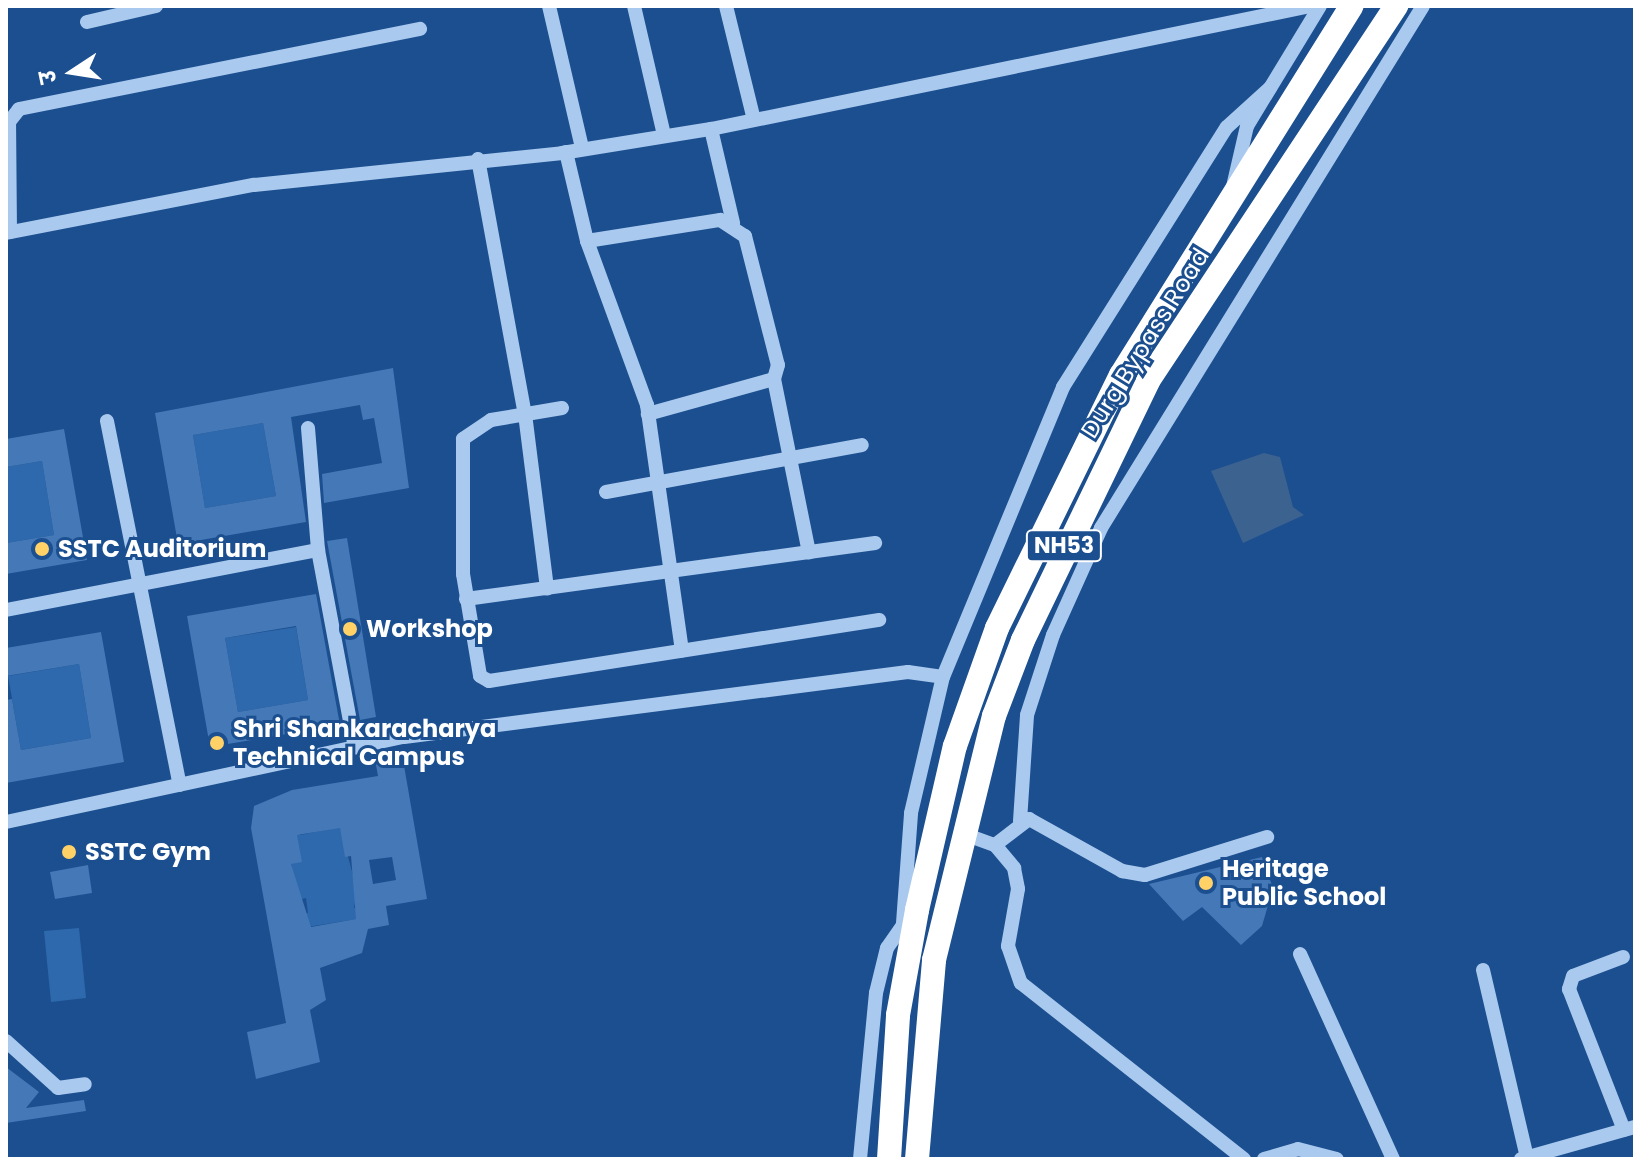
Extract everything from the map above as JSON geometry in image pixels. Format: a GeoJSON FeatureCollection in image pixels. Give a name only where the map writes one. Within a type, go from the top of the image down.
{"type":"FeatureCollection","features":[{"type":"Feature","properties":{"kind":"highway","name":"Durg Bypass Road"},"geometry":{"type":"LineString","coordinates":[[889,1159],[898,1015],[910,916],[955,746],[1021,574],[1121,375],[1352,6]]}},
{"type":"Feature","properties":{"kind":"highway","name":"Durg Bypass Road"},"geometry":{"type":"LineString","coordinates":[[917,1159],[934,960],[994,716],[1102,463],[1148,381],[1396,6]]}},
{"type":"Feature","properties":{"kind":"street"},"geometry":{"type":"LineString","coordinates":[[87,22],[156,6]]}},
{"type":"Feature","properties":{"kind":"street"},"geometry":{"type":"LineString","coordinates":[[549,6],[582,148]]}},
{"type":"Feature","properties":{"kind":"street"},"geometry":{"type":"LineString","coordinates":[[634,6],[664,135]]}},
{"type":"Feature","properties":{"kind":"street"},"geometry":{"type":"LineString","coordinates":[[726,6],[754,120]]}},
{"type":"Feature","properties":{"kind":"street"},"geometry":{"type":"LineString","coordinates":[[420,29],[19,109],[9,122],[8,233],[254,185],[566,152],[711,129],[1310,6]]}},
{"type":"Feature","properties":{"kind":"street"},"geometry":{"type":"LineString","coordinates":[[1231,201],[1239,146],[1320,6]]}},
{"type":"Feature","properties":{"kind":"street"},"geometry":{"type":"LineString","coordinates":[[995,845],[1020,821],[1027,715],[1101,528],[1423,6]]}},
{"type":"Feature","properties":{"kind":"street"},"geometry":{"type":"LineString","coordinates":[[860,1159],[876,993],[887,948],[910,916],[911,813],[943,677],[1063,387],[1227,127],[1270,88]]}},
{"type":"Feature","properties":{"kind":"street"},"geometry":{"type":"LineString","coordinates":[[711,129],[733,223],[745,236],[778,365],[774,379],[809,553]]}},
{"type":"Feature","properties":{"kind":"street"},"geometry":{"type":"LineString","coordinates":[[566,152],[587,241],[648,414],[682,651]]}},
{"type":"Feature","properties":{"kind":"street"},"geometry":{"type":"LineString","coordinates":[[478,159],[525,414],[547,589]]}},
{"type":"Feature","properties":{"kind":"street"},"geometry":{"type":"LineString","coordinates":[[587,241],[733,223]]}},
{"type":"Feature","properties":{"kind":"street"},"geometry":{"type":"LineString","coordinates":[[648,414],[774,379]]}},
{"type":"Feature","properties":{"kind":"street"},"geometry":{"type":"LineString","coordinates":[[562,408],[472,427],[463,439],[466,599],[472,662],[489,681],[879,620]]}},
{"type":"Feature","properties":{"kind":"street"},"geometry":{"type":"LineString","coordinates":[[107,421],[180,785]]}},
{"type":"Feature","properties":{"kind":"street"},"geometry":{"type":"LineString","coordinates":[[308,428],[318,550],[355,748]]}},
{"type":"Feature","properties":{"kind":"street"},"geometry":{"type":"LineString","coordinates":[[606,492],[862,445]]}},
{"type":"Feature","properties":{"kind":"street"},"geometry":{"type":"LineString","coordinates":[[466,599],[875,543]]}},
{"type":"Feature","properties":{"kind":"street"},"geometry":{"type":"LineString","coordinates":[[6,610],[318,550]]}},
{"type":"Feature","properties":{"kind":"street"},"geometry":{"type":"LineString","coordinates":[[6,822],[404,737],[908,672],[943,677]]}},
{"type":"Feature","properties":{"kind":"street"},"geometry":{"type":"LineString","coordinates":[[1020,821],[1039,821],[1122,871],[1145,875],[1267,837]]}},
{"type":"Feature","properties":{"kind":"street"},"geometry":{"type":"LineString","coordinates":[[964,834],[995,845],[1018,879],[1008,946],[1021,983],[1244,1159]]}},
{"type":"Feature","properties":{"kind":"street"},"geometry":{"type":"LineString","coordinates":[[1300,954],[1393,1159]]}},
{"type":"Feature","properties":{"kind":"street"},"geometry":{"type":"LineString","coordinates":[[1483,970],[1524,1158],[1629,1129],[1569,989],[1573,976],[1623,957]]}},
{"type":"Feature","properties":{"kind":"street"},"geometry":{"type":"LineString","coordinates":[[6,1041],[58,1088],[85,1084]]}},
{"type":"Feature","properties":{"kind":"street"},"geometry":{"type":"LineString","coordinates":[[1264,1159],[1298,1149],[1337,1159]]}},
{"type":"Feature","properties":{"kind":"shaded area"},"geometry":{"type":"Polygon","coordinates":[[[263,423],[276,496],[205,508],[193,435],[263,423]]]}},
{"type":"Feature","properties":{"kind":"shaded area"},"geometry":{"type":"Polygon","coordinates":[[[1264,453],[1280,457],[1293,507],[1304,515],[1243,543],[1211,471],[1264,453]]]}},
{"type":"Feature","properties":{"kind":"shaded area"},"geometry":{"type":"Polygon","coordinates":[[[42,461],[54,535],[6,543],[6,467],[42,461]]]}},
{"type":"Feature","properties":{"kind":"shaded area"},"geometry":{"type":"Polygon","coordinates":[[[296,627],[308,700],[238,712],[225,638],[296,627]]]}},
{"type":"Feature","properties":{"kind":"shaded area"},"geometry":{"type":"Polygon","coordinates":[[[79,664],[91,738],[21,750],[8,676],[79,664]]]}},
{"type":"Feature","properties":{"kind":"shaded area"},"geometry":{"type":"Polygon","coordinates":[[[298,827],[300,835],[340,827],[357,890],[354,908],[361,907],[363,918],[301,928],[299,915],[308,913],[306,898],[298,900],[291,864],[298,827]]]}},
{"type":"Feature","properties":{"kind":"shaded area"},"geometry":{"type":"Polygon","coordinates":[[[79,928],[86,998],[51,1002],[44,931],[79,928]]]}},
{"type":"Feature","properties":{"kind":"building"},"geometry":{"type":"Polygon","coordinates":[[[393,368],[409,488],[324,503],[322,474],[382,463],[374,418],[363,420],[360,405],[291,417],[306,522],[178,544],[155,413],[393,368]],[[263,423],[193,435],[205,508],[276,496],[263,423]]]}},
{"type":"Feature","properties":{"kind":"building"},"geometry":{"type":"Polygon","coordinates":[[[64,429],[87,560],[6,574],[6,543],[54,535],[42,461],[6,467],[6,439],[64,429]]]}},
{"type":"Feature","properties":{"kind":"building","name":"Workshop"},"geometry":{"type":"Polygon","coordinates":[[[347,538],[376,717],[360,720],[327,541],[347,538]]]}},
{"type":"Feature","properties":{"kind":"building"},"geometry":{"type":"Polygon","coordinates":[[[316,594],[340,725],[210,747],[187,616],[316,594]],[[296,626],[225,638],[238,712],[308,700],[296,626]]]}},
{"type":"Feature","properties":{"kind":"building"},"geometry":{"type":"Polygon","coordinates":[[[101,632],[124,762],[6,783],[6,700],[12,699],[21,750],[91,738],[79,664],[6,676],[6,648],[101,632]]]}},
{"type":"Feature","properties":{"kind":"building"},"geometry":{"type":"Polygon","coordinates":[[[401,748],[427,899],[386,906],[389,925],[368,929],[362,953],[320,968],[326,1000],[310,1010],[320,1062],[256,1079],[247,1032],[286,1023],[251,828],[254,806],[292,790],[378,776],[374,754],[401,748]],[[340,828],[297,835],[302,862],[291,864],[311,927],[356,919],[351,856],[345,857],[340,828]],[[392,857],[369,860],[373,884],[396,880],[392,857]]]}},
{"type":"Feature","properties":{"kind":"building"},"geometry":{"type":"Polygon","coordinates":[[[1262,857],[1273,888],[1262,926],[1241,945],[1202,907],[1183,921],[1149,884],[1262,857]]]}},
{"type":"Feature","properties":{"kind":"building"},"geometry":{"type":"Polygon","coordinates":[[[88,865],[92,893],[55,899],[50,872],[88,865]]]}},
{"type":"Feature","properties":{"kind":"building"},"geometry":{"type":"Polygon","coordinates":[[[6,1067],[39,1092],[26,1108],[84,1100],[86,1111],[6,1123],[6,1067]]]}},
{"type":"Feature","properties":{"kind":"place","name":"SSTC Auditorium"},"geometry":{"type":"Point","coordinates":[42,549]}},
{"type":"Feature","properties":{"kind":"place","name":"Workshop"},"geometry":{"type":"Point","coordinates":[350,629]}},
{"type":"Feature","properties":{"kind":"place","name":"Shri Shankaracharya Technical Campus"},"geometry":{"type":"Point","coordinates":[217,743]}},
{"type":"Feature","properties":{"kind":"place","name":"SSTC Gym"},"geometry":{"type":"Point","coordinates":[69,852]}},
{"type":"Feature","properties":{"kind":"place","name":"Heritage Public School"},"geometry":{"type":"Point","coordinates":[1206,883]}}]}
